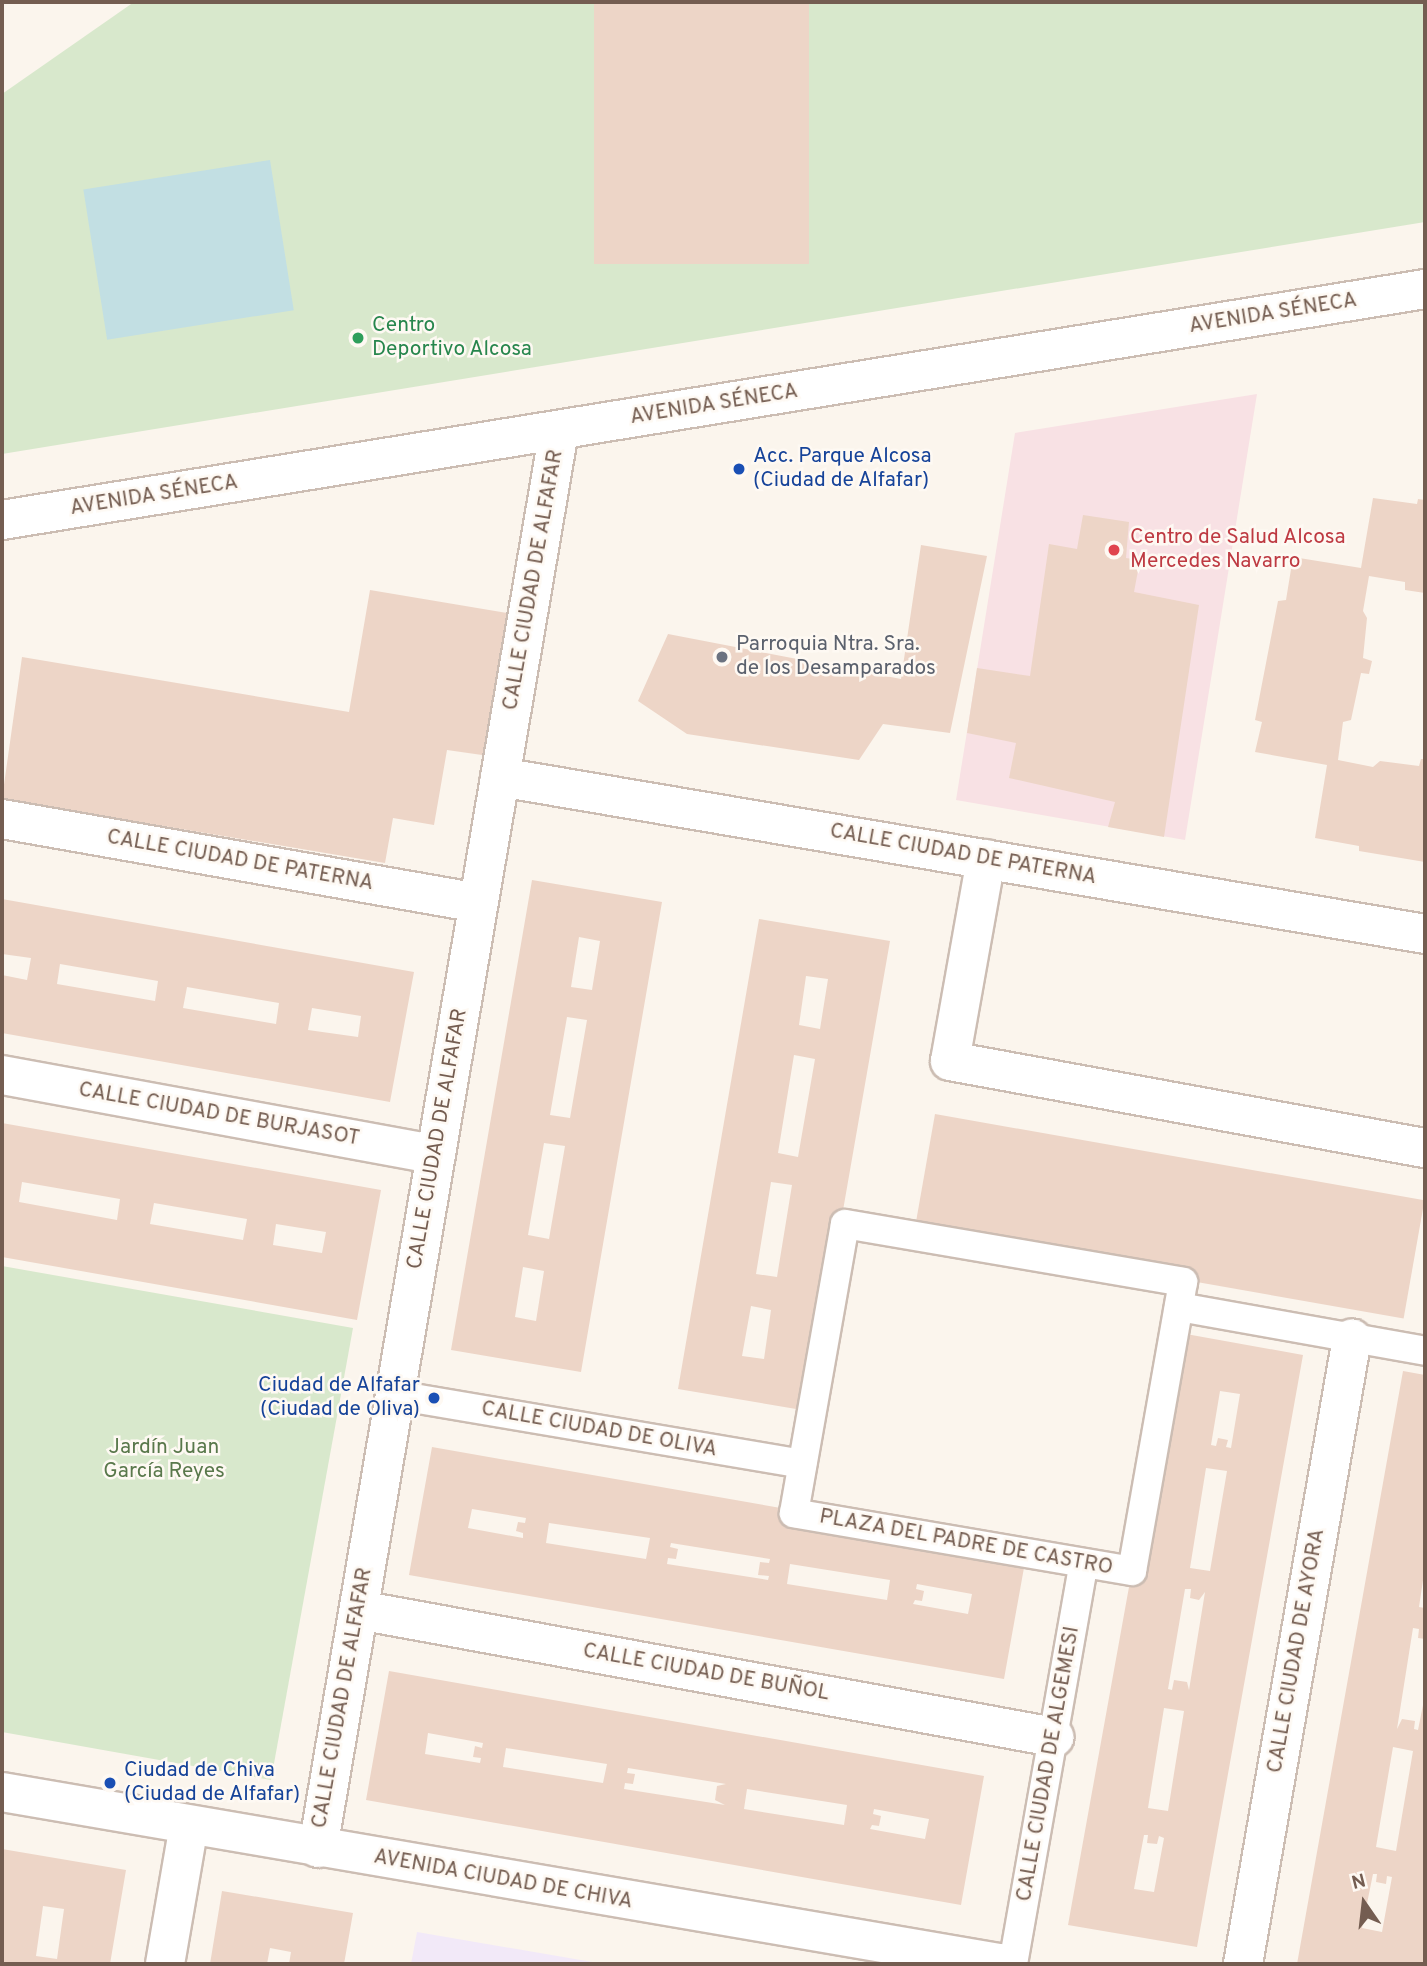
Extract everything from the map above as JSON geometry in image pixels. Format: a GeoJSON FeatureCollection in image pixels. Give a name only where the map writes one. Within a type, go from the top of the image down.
{"type":"FeatureCollection","features":[{"type":"Feature","properties":{"kind":"street","name":"AVENIDA SÉNECA"},"geometry":{"type":"LineString","coordinates":[[2,520],[1425,289]]}},
{"type":"Feature","properties":{"kind":"street","name":"CALLE CIUDAD DE ALFAFAR"},"geometry":{"type":"LineString","coordinates":[[318,1848],[559,430]]}},
{"type":"Feature","properties":{"kind":"street","name":"CALLE CIUDAD DE PATERNA"},"geometry":{"type":"LineString","coordinates":[[500,777],[1425,934]]}},
{"type":"Feature","properties":{"kind":"street","name":"CALLE CIUDAD DE PATERNA"},"geometry":{"type":"LineString","coordinates":[[2,819],[479,902]]}},
{"type":"Feature","properties":{"kind":"street"},"geometry":{"type":"LineString","coordinates":[[986,859],[950,1061],[1425,1148]]}},
{"type":"Feature","properties":{"kind":"street","name":"CALLE CIUDAD DE BURJASOT"},"geometry":{"type":"LineString","coordinates":[[2,1075],[436,1155]]}},
{"type":"Feature","properties":{"kind":"street","name":"PLAZA DEL PADRE DE CASTRO"},"geometry":{"type":"LineString","coordinates":[[845,1224],[1183,1282],[1179,1307],[1132,1571],[794,1513],[845,1224]]}},
{"type":"Feature","properties":{"kind":"street"},"geometry":{"type":"LineString","coordinates":[[1179,1307],[1425,1351]]}},
{"type":"Feature","properties":{"kind":"street","name":"CALLE CIUDAD DE AYORA"},"geometry":{"type":"LineString","coordinates":[[1242,1964],[1352,1338]]}},
{"type":"Feature","properties":{"kind":"street","name":"CALLE CIUDAD DE OLIVA"},"geometry":{"type":"LineString","coordinates":[[395,1395],[802,1464]]}},
{"type":"Feature","properties":{"kind":"street","name":"CALLE CIUDAD DE ALGEMESI"},"geometry":{"type":"LineString","coordinates":[[1013,1964],[1084,1563]]}},
{"type":"Feature","properties":{"kind":"street","name":"CALLE CIUDAD DE BUÑOL"},"geometry":{"type":"LineString","coordinates":[[359,1610],[1054,1737]]}},
{"type":"Feature","properties":{"kind":"street","name":"AVENIDA CIUDAD DE CHIVA"},"geometry":{"type":"LineString","coordinates":[[2,1792],[1005,1964]]}},
{"type":"Feature","properties":{"kind":"street"},"geometry":{"type":"LineString","coordinates":[[165,1964],[189,1825]]}},
{"type":"Feature","properties":{"kind":"shaded area","name":"Centro de Salud Alcosa Mercedes Navarro"},"geometry":{"type":"Polygon","coordinates":[[[1257,394],[1185,840],[956,800],[1015,433],[1257,394]]]}},
{"type":"Feature","properties":{"kind":"shaded area"},"geometry":{"type":"Polygon","coordinates":[[[417,1932],[604,1964],[411,1964],[417,1932]]]}},
{"type":"Feature","properties":{"kind":"green space","name":"Centro Deportivo Alcosa"},"geometry":{"type":"Polygon","coordinates":[[[134,2],[1425,2],[1425,222],[2,454],[2,94],[134,2]]]}},
{"type":"Feature","properties":{"kind":"green space","name":"Jardín Juan García Reyes"},"geometry":{"type":"Polygon","coordinates":[[[2,1266],[353,1328],[271,1780],[2,1732],[2,1266]]]}},
{"type":"Feature","properties":{"kind":"water"},"geometry":{"type":"Polygon","coordinates":[[[270,160],[294,310],[107,340],[83,190],[270,160]]]}},
{"type":"Feature","properties":{"kind":"building"},"geometry":{"type":"Polygon","coordinates":[[[594,2],[809,2],[809,264],[594,264],[594,2]]]}},
{"type":"Feature","properties":{"kind":"building"},"geometry":{"type":"Polygon","coordinates":[[[1373,498],[1417,504],[1418,499],[1425,500],[1425,593],[1405,590],[1405,582],[1369,576],[1363,611],[1367,618],[1363,658],[1372,661],[1369,674],[1361,673],[1351,720],[1343,722],[1338,760],[1373,767],[1380,761],[1419,766],[1421,759],[1425,759],[1425,862],[1359,851],[1359,846],[1315,838],[1327,765],[1255,752],[1262,722],[1255,720],[1278,601],[1286,600],[1293,557],[1361,568],[1373,498]]]}},
{"type":"Feature","properties":{"kind":"building"},"geometry":{"type":"Polygon","coordinates":[[[1083,515],[1129,522],[1126,558],[1140,560],[1134,592],[1199,605],[1164,837],[1108,827],[1115,802],[1009,778],[1016,743],[967,733],[977,668],[1030,676],[1049,544],[1077,549],[1083,515]]]}},
{"type":"Feature","properties":{"kind":"building","name":"Parroquia Ntra. Sra. de los Desamparados"},"geometry":{"type":"Polygon","coordinates":[[[921,545],[987,556],[950,733],[883,724],[859,760],[687,734],[638,701],[668,634],[901,679],[921,545]]]}},
{"type":"Feature","properties":{"kind":"building"},"geometry":{"type":"Polygon","coordinates":[[[370,590],[513,614],[489,756],[447,750],[434,825],[393,818],[385,863],[2,799],[22,657],[349,712],[370,590]]]}},
{"type":"Feature","properties":{"kind":"building"},"geometry":{"type":"Polygon","coordinates":[[[532,880],[662,902],[581,1372],[451,1350],[532,880]],[[579,937],[571,987],[592,990],[600,941],[579,937]],[[567,1017],[550,1115],[570,1118],[587,1020],[567,1017]],[[544,1143],[528,1235],[549,1239],[565,1146],[544,1143]],[[523,1267],[515,1317],[536,1321],[544,1271],[523,1267]]]}},
{"type":"Feature","properties":{"kind":"building"},"geometry":{"type":"Polygon","coordinates":[[[2,899],[414,972],[390,1102],[2,1033],[2,975],[27,980],[31,958],[2,954],[2,899]],[[60,964],[57,984],[155,1001],[158,981],[60,964]],[[187,987],[183,1008],[276,1024],[279,1003],[187,987]],[[312,1008],[308,1030],[358,1037],[361,1016],[312,1008]]]}},
{"type":"Feature","properties":{"kind":"building"},"geometry":{"type":"Polygon","coordinates":[[[759,919],[890,941],[808,1411],[678,1389],[759,919]],[[806,976],[799,1025],[820,1029],[828,979],[806,976]],[[794,1055],[778,1153],[798,1157],[815,1059],[794,1055]],[[771,1182],[756,1274],[777,1277],[792,1185],[771,1182]],[[751,1306],[742,1356],[764,1359],[771,1310],[751,1306]]]}},
{"type":"Feature","properties":{"kind":"building"},"geometry":{"type":"Polygon","coordinates":[[[935,1114],[1424,1200],[1404,1318],[914,1232],[935,1114]]]}},
{"type":"Feature","properties":{"kind":"building"},"geometry":{"type":"Polygon","coordinates":[[[2,1123],[381,1190],[357,1320],[2,1257],[2,1123]],[[22,1182],[19,1202],[117,1220],[120,1199],[22,1182]],[[154,1203],[150,1224],[243,1240],[247,1219],[154,1203]],[[276,1224],[273,1245],[322,1253],[326,1232],[276,1224]]]}},
{"type":"Feature","properties":{"kind":"building"},"geometry":{"type":"Polygon","coordinates":[[[1175,1332],[1303,1355],[1197,1947],[1068,1925],[1175,1332]],[[1220,1391],[1211,1445],[1216,1446],[1218,1438],[1228,1440],[1226,1447],[1231,1448],[1240,1394],[1220,1391]],[[1206,1468],[1190,1568],[1210,1571],[1227,1471],[1206,1468]],[[1185,1589],[1168,1689],[1172,1690],[1174,1680],[1187,1682],[1189,1690],[1205,1592],[1199,1600],[1190,1598],[1191,1589],[1185,1589]],[[1164,1708],[1148,1808],[1168,1811],[1184,1711],[1164,1708]],[[1144,1835],[1134,1889],[1154,1892],[1164,1838],[1159,1836],[1157,1844],[1147,1843],[1148,1835],[1144,1835]]]}},
{"type":"Feature","properties":{"kind":"building"},"geometry":{"type":"Polygon","coordinates":[[[1403,1371],[1425,1375],[1425,1567],[1419,1607],[1425,1608],[1425,1639],[1418,1638],[1419,1629],[1413,1628],[1397,1729],[1402,1719],[1415,1721],[1414,1729],[1418,1730],[1425,1695],[1425,1964],[1297,1964],[1403,1371]],[[1393,1747],[1376,1847],[1396,1851],[1413,1751],[1393,1747]],[[1373,1874],[1362,1928],[1382,1932],[1392,1877],[1387,1876],[1386,1884],[1376,1882],[1377,1874],[1373,1874]]]}},
{"type":"Feature","properties":{"kind":"building"},"geometry":{"type":"Polygon","coordinates":[[[432,1447],[1027,1551],[1004,1679],[409,1575],[432,1447]],[[472,1509],[468,1528],[523,1538],[523,1533],[516,1531],[518,1522],[525,1523],[526,1518],[472,1509]],[[549,1523],[546,1543],[646,1559],[650,1538],[549,1523]],[[671,1543],[670,1547],[678,1549],[676,1559],[668,1558],[667,1564],[768,1580],[769,1576],[758,1575],[760,1562],[769,1563],[770,1559],[671,1543]],[[790,1564],[787,1584],[887,1600],[890,1580],[790,1564]],[[917,1584],[916,1589],[924,1591],[922,1601],[915,1600],[913,1604],[968,1614],[972,1594],[917,1584]]]}},
{"type":"Feature","properties":{"kind":"building"},"geometry":{"type":"Polygon","coordinates":[[[389,1671],[984,1776],[961,1905],[366,1800],[389,1671]],[[428,1733],[425,1754],[480,1763],[481,1758],[473,1757],[475,1746],[482,1748],[483,1743],[428,1733]],[[506,1748],[503,1767],[603,1783],[607,1764],[506,1748]],[[628,1768],[627,1773],[635,1774],[633,1784],[625,1783],[624,1789],[725,1805],[715,1800],[717,1786],[726,1784],[628,1768]],[[747,1789],[744,1809],[844,1825],[847,1805],[747,1789]],[[874,1809],[873,1814],[881,1816],[879,1826],[872,1825],[870,1829],[925,1839],[929,1819],[874,1809]]]}},
{"type":"Feature","properties":{"kind":"building"},"geometry":{"type":"Polygon","coordinates":[[[2,1849],[126,1870],[110,1964],[2,1964],[2,1849]],[[43,1906],[36,1956],[57,1959],[64,1909],[43,1906]]]}},
{"type":"Feature","properties":{"kind":"building"},"geometry":{"type":"Polygon","coordinates":[[[222,1891],[353,1913],[344,1964],[289,1964],[291,1952],[270,1948],[267,1964],[210,1964],[222,1891]]]}},
{"type":"Feature","properties":{"kind":"place","name":"Centro Deportivo Alcosa"},"geometry":{"type":"Point","coordinates":[358,338]}},
{"type":"Feature","properties":{"kind":"place","name":"Acc. Parque Alcosa (Ciudad de Alfafar)"},"geometry":{"type":"Point","coordinates":[739,469]}},
{"type":"Feature","properties":{"kind":"place","name":"Centro de Salud Alcosa Mercedes Navarro"},"geometry":{"type":"Point","coordinates":[1114,550]}},
{"type":"Feature","properties":{"kind":"place","name":"Parroquia Ntra. Sra. de los Desamparados"},"geometry":{"type":"Point","coordinates":[722,657]}},
{"type":"Feature","properties":{"kind":"place","name":"Ciudad de Alfafar (Ciudad de Oliva)"},"geometry":{"type":"Point","coordinates":[434,1398]}},
{"type":"Feature","properties":{"kind":"place","name":"Ciudad de Chiva (Ciudad de Alfafar)"},"geometry":{"type":"Point","coordinates":[110,1783]}}]}
